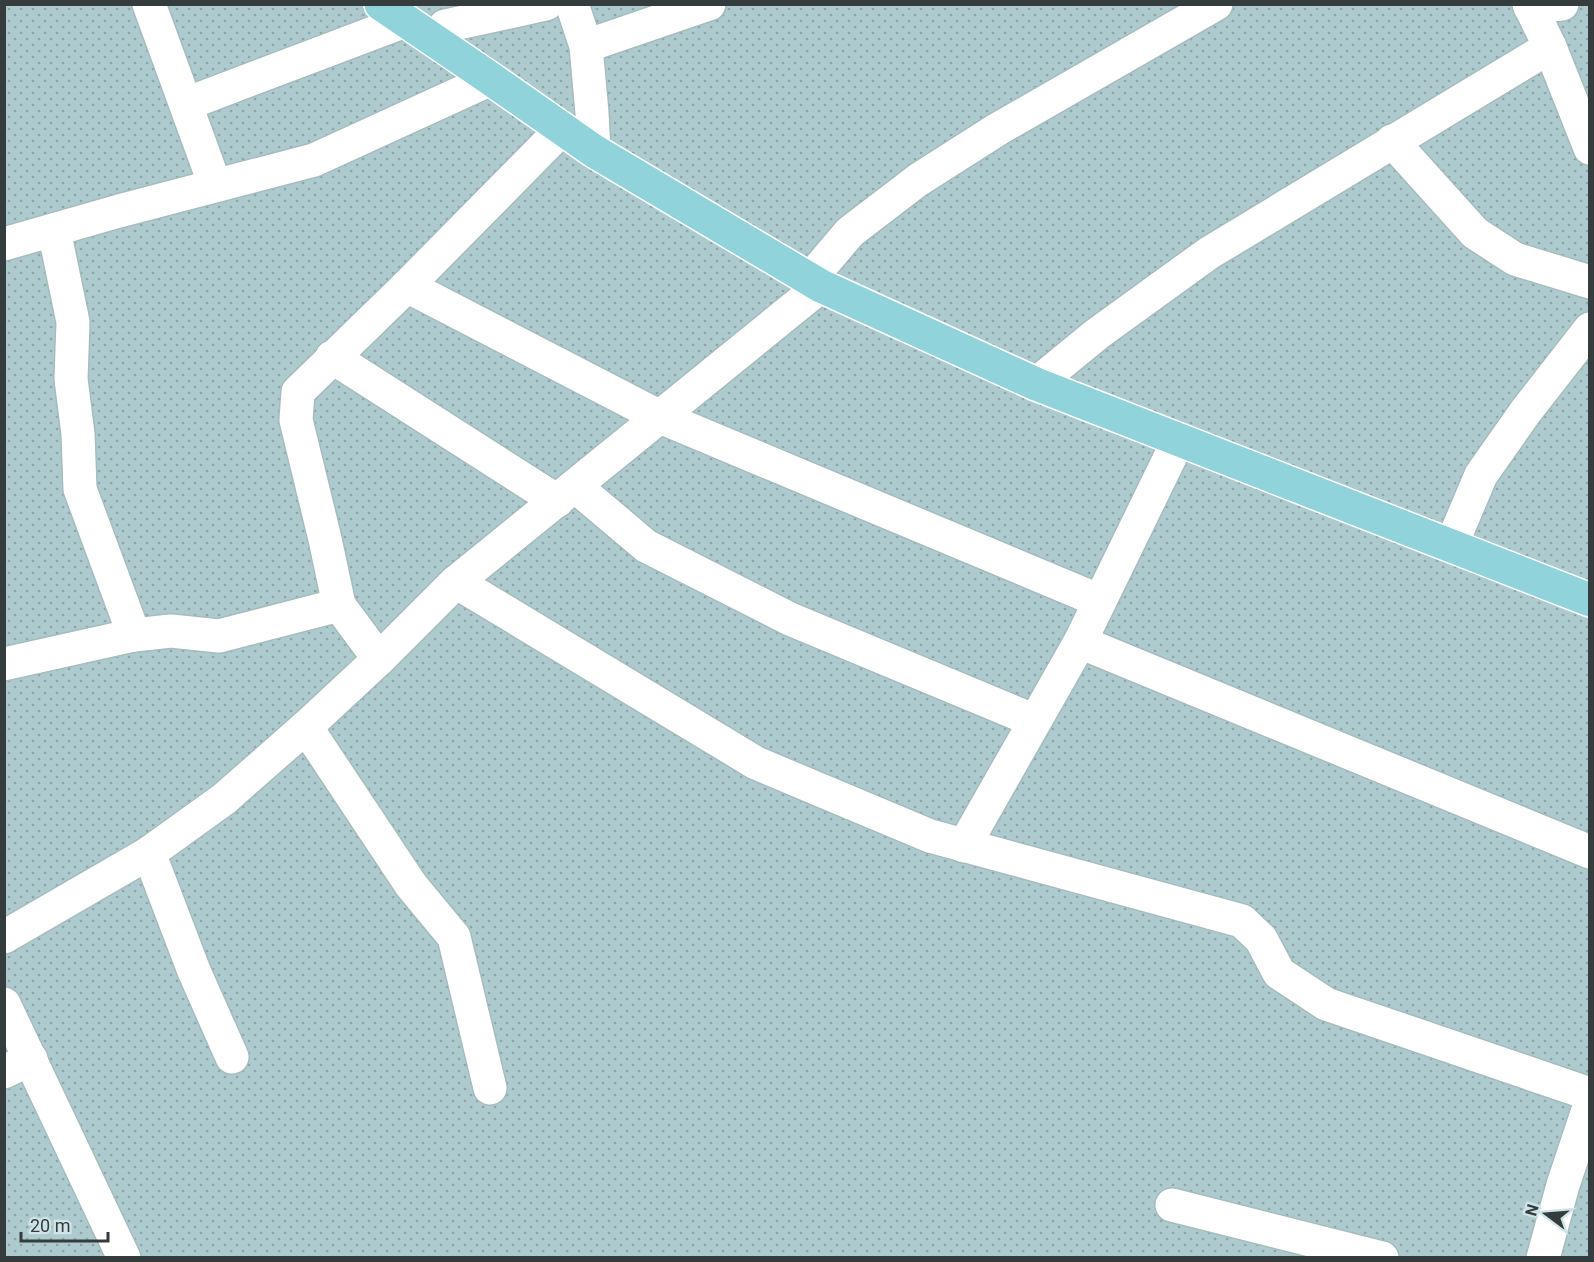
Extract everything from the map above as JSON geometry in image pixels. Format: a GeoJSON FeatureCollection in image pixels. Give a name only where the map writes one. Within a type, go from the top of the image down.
{"type":"FeatureCollection","features":[{"type":"Feature","properties":{"kind":"main road"},"geometry":{"type":"LineString","coordinates":[[393,13],[594,152],[816,283],[1036,384],[1590,600]]}},
{"type":"Feature","properties":{"kind":"street"},"geometry":{"type":"LineString","coordinates":[[149,4],[215,186]]}},
{"type":"Feature","properties":{"kind":"street"},"geometry":{"type":"LineString","coordinates":[[458,56],[441,15],[546,4]]}},
{"type":"Feature","properties":{"kind":"street"},"geometry":{"type":"LineString","coordinates":[[572,4],[586,46],[594,152]]}},
{"type":"Feature","properties":{"kind":"street"},"geometry":{"type":"LineString","coordinates":[[586,46],[709,4]]}},
{"type":"Feature","properties":{"kind":"street"},"geometry":{"type":"LineString","coordinates":[[4,937],[149,853],[224,799],[379,659],[456,582],[660,417],[816,283],[850,232],[918,180],[998,129],[1216,4]]}},
{"type":"Feature","properties":{"kind":"street"},"geometry":{"type":"LineString","coordinates":[[1563,4],[1529,6],[1550,47],[1590,148]]}},
{"type":"Feature","properties":{"kind":"street"},"geometry":{"type":"LineString","coordinates":[[186,104],[393,13]]}},
{"type":"Feature","properties":{"kind":"street"},"geometry":{"type":"LineString","coordinates":[[1036,384],[1097,334],[1209,253],[1550,47]]}},
{"type":"Feature","properties":{"kind":"street"},"geometry":{"type":"LineString","coordinates":[[4,244],[314,160],[491,79]]}},
{"type":"Feature","properties":{"kind":"street"},"geometry":{"type":"LineString","coordinates":[[379,659],[339,605],[296,420],[298,392],[407,286],[562,129]]}},
{"type":"Feature","properties":{"kind":"street"},"geometry":{"type":"LineString","coordinates":[[1392,141],[1475,233],[1515,260],[1590,282]]}},
{"type":"Feature","properties":{"kind":"street"},"geometry":{"type":"LineString","coordinates":[[54,230],[73,322],[71,379],[78,434],[80,489],[134,635]]}},
{"type":"Feature","properties":{"kind":"street"},"geometry":{"type":"LineString","coordinates":[[407,286],[660,417],[1100,601]]}},
{"type":"Feature","properties":{"kind":"street"},"geometry":{"type":"LineString","coordinates":[[1450,546],[1481,475],[1526,411],[1590,329]]}},
{"type":"Feature","properties":{"kind":"street"},"geometry":{"type":"LineString","coordinates":[[332,357],[566,494],[646,546],[790,619],[1035,721]]}},
{"type":"Feature","properties":{"kind":"street"},"geometry":{"type":"LineString","coordinates":[[964,846],[1080,642],[1179,441]]}},
{"type":"Feature","properties":{"kind":"street"},"geometry":{"type":"LineString","coordinates":[[456,582],[756,763],[930,836],[1242,921],[1261,939],[1279,973],[1326,1004],[1590,1094]]}},
{"type":"Feature","properties":{"kind":"street"},"geometry":{"type":"LineString","coordinates":[[4,664],[134,635],[171,631],[219,636],[339,605]]}},
{"type":"Feature","properties":{"kind":"street"},"geometry":{"type":"LineString","coordinates":[[1080,642],[1590,852]]}},
{"type":"Feature","properties":{"kind":"street"},"geometry":{"type":"LineString","coordinates":[[306,727],[411,885],[454,937],[490,1088]]}},
{"type":"Feature","properties":{"kind":"street"},"geometry":{"type":"LineString","coordinates":[[149,853],[194,971],[232,1057]]}},
{"type":"Feature","properties":{"kind":"street"},"geometry":{"type":"LineString","coordinates":[[4,1004],[18,1066],[124,1257]]}},
{"type":"Feature","properties":{"kind":"street"},"geometry":{"type":"LineString","coordinates":[[1543,1257],[1576,1187],[1590,1104]]}},
{"type":"Feature","properties":{"kind":"street"},"geometry":{"type":"LineString","coordinates":[[1172,1205],[1382,1257]]}},
{"type":"Feature","properties":{"kind":"shaded area"},"geometry":{"type":"Polygon","coordinates":[[[5,5],[1589,5],[1589,1257],[5,1257],[5,5]]]}}]}
